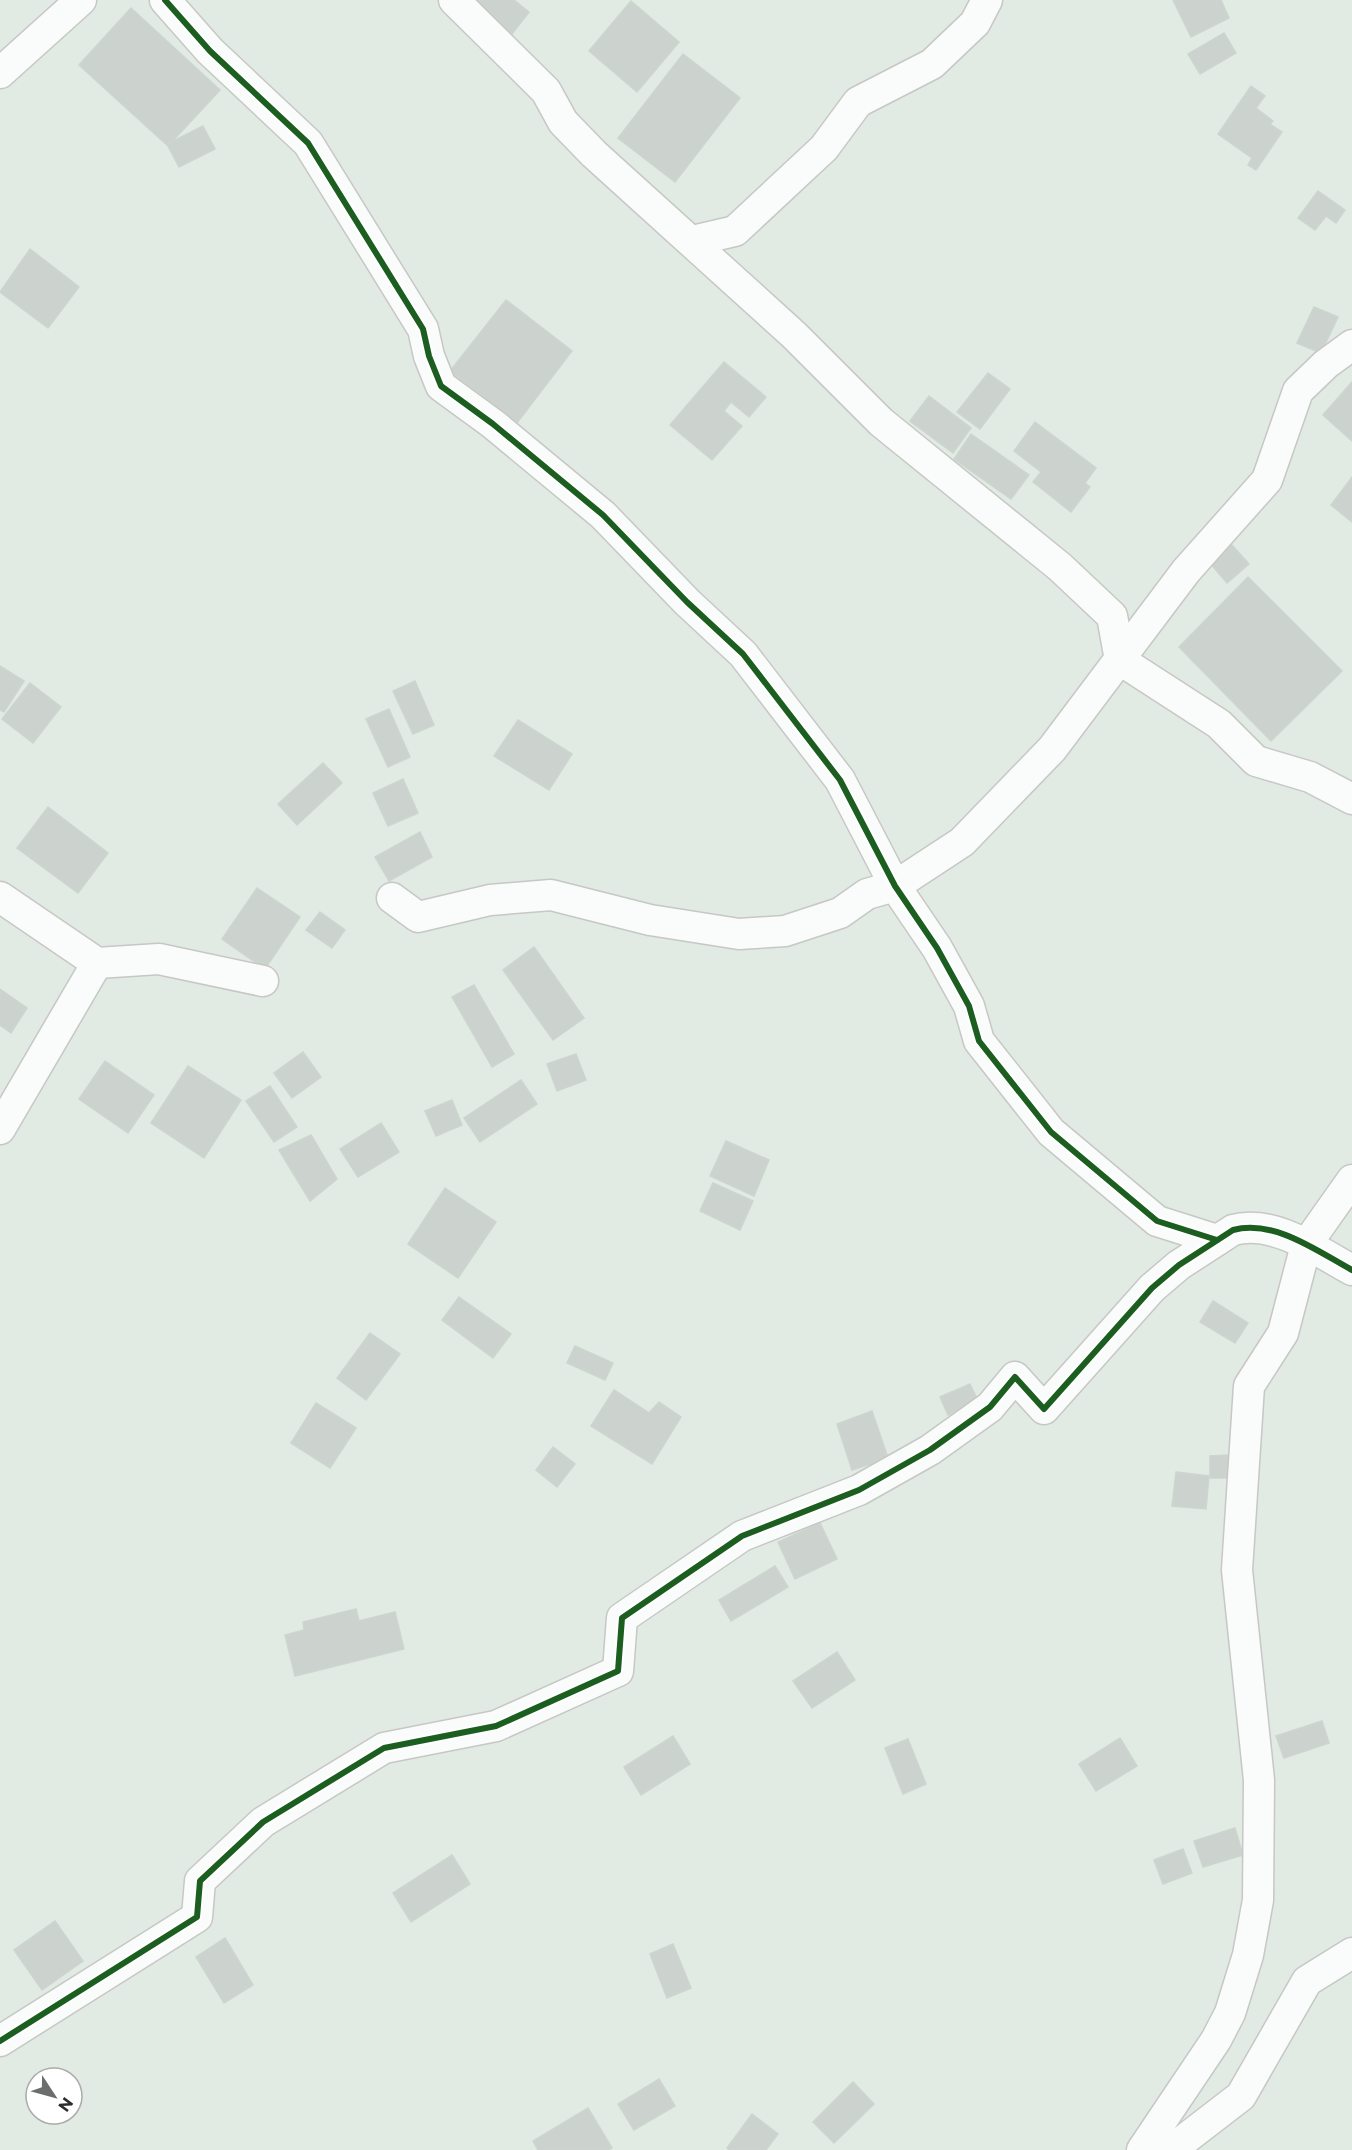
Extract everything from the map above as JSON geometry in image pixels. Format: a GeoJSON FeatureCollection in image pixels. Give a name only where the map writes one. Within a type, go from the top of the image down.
{"type":"FeatureCollection","features":[{"type":"Feature","properties":{"kind":"street"},"geometry":{"type":"LineString","coordinates":[[0,74],[81,0]]}},
{"type":"Feature","properties":{"kind":"street"},"geometry":{"type":"LineString","coordinates":[[165,0],[210,51],[308,143],[423,329],[429,356],[441,386],[493,424],[603,515],[687,602],[743,654],[840,780],[894,886],[937,948],[969,1006],[979,1041],[1051,1132],[1157,1221],[1217,1240]]}},
{"type":"Feature","properties":{"kind":"street"},"geometry":{"type":"LineString","coordinates":[[454,0],[546,91],[563,122],[594,154],[794,335],[881,422],[1060,567],[1113,616],[1120,660],[1220,724],[1256,761],[1310,777],[1352,799]]}},
{"type":"Feature","properties":{"kind":"street"},"geometry":{"type":"LineString","coordinates":[[692,241],[735,231],[824,148],[858,102],[932,64],[975,23],[987,0]]}},
{"type":"Feature","properties":{"kind":"street"},"geometry":{"type":"LineString","coordinates":[[392,898],[418,917],[490,900],[551,895],[650,920],[740,934],[784,931],[840,913],[867,894],[894,886],[962,843],[1052,749],[1186,571],[1267,480],[1298,391],[1352,345]]}},
{"type":"Feature","properties":{"kind":"street"},"geometry":{"type":"LineString","coordinates":[[0,897],[97,963],[159,959],[263,981]]}},
{"type":"Feature","properties":{"kind":"street"},"geometry":{"type":"LineString","coordinates":[[0,1129],[97,963]]}},
{"type":"Feature","properties":{"kind":"street"},"geometry":{"type":"LineString","coordinates":[[1142,2150],[1199,2068],[1230,2013],[1248,1955],[1258,1900],[1259,1780],[1237,1570],[1249,1386],[1283,1333],[1306,1245],[1352,1180]]}},
{"type":"Feature","properties":{"kind":"street"},"geometry":{"type":"LineString","coordinates":[[0,2041],[197,1917],[200,1881],[263,1822],[384,1748],[496,1726],[618,1671],[622,1618],[742,1536],[859,1490],[930,1450],[990,1407],[1015,1377],[1044,1409],[1152,1288],[1233,1230],[1255,1228],[1274,1231],[1352,1270]]}},
{"type":"Feature","properties":{"kind":"street"},"geometry":{"type":"LineString","coordinates":[[1171,2150],[1241,2096],[1307,1981],[1352,1953]]}},
{"type":"Feature","properties":{"kind":"building"},"geometry":{"type":"Polygon","coordinates":[[[468,0],[514,0],[529,12],[512,34],[468,0]]]}},
{"type":"Feature","properties":{"kind":"building"},"geometry":{"type":"Polygon","coordinates":[[[1173,0],[1221,0],[1229,18],[1191,37],[1173,0]]]}},
{"type":"Feature","properties":{"kind":"building"},"geometry":{"type":"Polygon","coordinates":[[[631,1],[679,42],[637,92],[589,51],[631,1]]]}},
{"type":"Feature","properties":{"kind":"building"},"geometry":{"type":"Polygon","coordinates":[[[131,8],[220,90],[168,146],[79,65],[131,8]]]}},
{"type":"Feature","properties":{"kind":"building"},"geometry":{"type":"Polygon","coordinates":[[[1224,33],[1236,53],[1200,74],[1188,54],[1224,33]]]}},
{"type":"Feature","properties":{"kind":"building"},"geometry":{"type":"Polygon","coordinates":[[[683,54],[740,98],[675,182],[618,138],[683,54]]]}},
{"type":"Feature","properties":{"kind":"building"},"geometry":{"type":"Polygon","coordinates":[[[1251,86],[1265,96],[1256,108],[1273,121],[1270,124],[1282,132],[1256,170],[1248,165],[1252,158],[1218,134],[1251,86]]]}},
{"type":"Feature","properties":{"kind":"building"},"geometry":{"type":"Polygon","coordinates":[[[203,126],[215,149],[179,167],[167,144],[203,126]]]}},
{"type":"Feature","properties":{"kind":"building"},"geometry":{"type":"Polygon","coordinates":[[[1318,191],[1345,210],[1336,223],[1326,216],[1315,230],[1298,218],[1318,191]]]}},
{"type":"Feature","properties":{"kind":"building"},"geometry":{"type":"Polygon","coordinates":[[[30,249],[79,287],[48,328],[0,292],[30,249]]]}},
{"type":"Feature","properties":{"kind":"building"},"geometry":{"type":"Polygon","coordinates":[[[506,300],[572,351],[517,423],[450,371],[506,300]]]}},
{"type":"Feature","properties":{"kind":"building"},"geometry":{"type":"Polygon","coordinates":[[[1314,307],[1338,317],[1321,353],[1297,343],[1314,307]]]}},
{"type":"Feature","properties":{"kind":"building"},"geometry":{"type":"Polygon","coordinates":[[[724,362],[766,397],[749,417],[731,402],[724,411],[742,426],[712,460],[670,425],[724,362]]]}},
{"type":"Feature","properties":{"kind":"building"},"geometry":{"type":"Polygon","coordinates":[[[988,373],[1010,389],[980,429],[957,412],[988,373]]]}},
{"type":"Feature","properties":{"kind":"building"},"geometry":{"type":"Polygon","coordinates":[[[1352,382],[1352,441],[1323,415],[1352,382]]]}},
{"type":"Feature","properties":{"kind":"building"},"geometry":{"type":"Polygon","coordinates":[[[929,396],[971,428],[953,453],[910,421],[929,396]]]}},
{"type":"Feature","properties":{"kind":"building"},"geometry":{"type":"Polygon","coordinates":[[[1035,422],[1096,468],[1085,483],[1090,487],[1071,512],[1033,482],[1041,472],[1014,451],[1035,422]]]}},
{"type":"Feature","properties":{"kind":"building"},"geometry":{"type":"Polygon","coordinates":[[[971,434],[1029,475],[1011,499],[954,459],[971,434]]]}},
{"type":"Feature","properties":{"kind":"building"},"geometry":{"type":"Polygon","coordinates":[[[1352,477],[1352,522],[1331,505],[1352,477]]]}},
{"type":"Feature","properties":{"kind":"building"},"geometry":{"type":"Polygon","coordinates":[[[1231,544],[1249,564],[1227,583],[1210,563],[1231,544]]]}},
{"type":"Feature","properties":{"kind":"building"},"geometry":{"type":"Polygon","coordinates":[[[1248,577],[1342,671],[1271,741],[1179,647],[1248,577]]]}},
{"type":"Feature","properties":{"kind":"building"},"geometry":{"type":"Polygon","coordinates":[[[0,666],[24,681],[4,712],[0,710],[0,666]]]}},
{"type":"Feature","properties":{"kind":"building"},"geometry":{"type":"Polygon","coordinates":[[[415,681],[434,725],[413,734],[393,691],[415,681]]]}},
{"type":"Feature","properties":{"kind":"building"},"geometry":{"type":"Polygon","coordinates":[[[30,683],[61,707],[33,743],[2,719],[30,683]]]}},
{"type":"Feature","properties":{"kind":"building"},"geometry":{"type":"Polygon","coordinates":[[[389,709],[410,757],[388,767],[366,719],[389,709]]]}},
{"type":"Feature","properties":{"kind":"building"},"geometry":{"type":"Polygon","coordinates":[[[518,720],[572,754],[549,790],[494,756],[518,720]]]}},
{"type":"Feature","properties":{"kind":"building"},"geometry":{"type":"Polygon","coordinates":[[[323,763],[342,783],[297,825],[278,804],[323,763]]]}},
{"type":"Feature","properties":{"kind":"building"},"geometry":{"type":"Polygon","coordinates":[[[403,779],[418,813],[388,826],[373,793],[403,779]]]}},
{"type":"Feature","properties":{"kind":"building"},"geometry":{"type":"Polygon","coordinates":[[[48,807],[108,853],[78,893],[17,848],[48,807]]]}},
{"type":"Feature","properties":{"kind":"building"},"geometry":{"type":"Polygon","coordinates":[[[420,832],[432,857],[389,881],[375,857],[420,832]]]}},
{"type":"Feature","properties":{"kind":"building"},"geometry":{"type":"Polygon","coordinates":[[[257,888],[300,917],[265,969],[222,939],[257,888]]]}},
{"type":"Feature","properties":{"kind":"building"},"geometry":{"type":"Polygon","coordinates":[[[320,912],[345,930],[332,948],[306,930],[320,912]]]}},
{"type":"Feature","properties":{"kind":"building"},"geometry":{"type":"Polygon","coordinates":[[[534,947],[584,1018],[553,1040],[503,970],[534,947]]]}},
{"type":"Feature","properties":{"kind":"building"},"geometry":{"type":"Polygon","coordinates":[[[474,985],[514,1054],[492,1067],[452,997],[474,985]]]}},
{"type":"Feature","properties":{"kind":"building"},"geometry":{"type":"Polygon","coordinates":[[[0,989],[27,1008],[11,1033],[0,1025],[0,989]]]}},
{"type":"Feature","properties":{"kind":"building"},"geometry":{"type":"Polygon","coordinates":[[[303,1052],[321,1077],[292,1098],[274,1073],[303,1052]]]}},
{"type":"Feature","properties":{"kind":"building"},"geometry":{"type":"Polygon","coordinates":[[[576,1054],[586,1080],[557,1091],[547,1064],[576,1054]]]}},
{"type":"Feature","properties":{"kind":"building"},"geometry":{"type":"Polygon","coordinates":[[[105,1061],[154,1095],[128,1133],[79,1099],[105,1061]]]}},
{"type":"Feature","properties":{"kind":"building"},"geometry":{"type":"Polygon","coordinates":[[[188,1066],[241,1100],[204,1158],[151,1123],[188,1066]]]}},
{"type":"Feature","properties":{"kind":"building"},"geometry":{"type":"Polygon","coordinates":[[[521,1080],[537,1104],[480,1142],[464,1118],[521,1080]]]}},
{"type":"Feature","properties":{"kind":"building"},"geometry":{"type":"Polygon","coordinates":[[[270,1086],[297,1127],[274,1142],[246,1101],[270,1086]]]}},
{"type":"Feature","properties":{"kind":"building"},"geometry":{"type":"Polygon","coordinates":[[[452,1100],[462,1125],[436,1136],[425,1111],[452,1100]]]}},
{"type":"Feature","properties":{"kind":"building"},"geometry":{"type":"Polygon","coordinates":[[[381,1123],[399,1152],[358,1177],[340,1149],[381,1123]]]}},
{"type":"Feature","properties":{"kind":"building"},"geometry":{"type":"Polygon","coordinates":[[[311,1135],[337,1179],[310,1201],[279,1150],[311,1135]]]}},
{"type":"Feature","properties":{"kind":"building"},"geometry":{"type":"Polygon","coordinates":[[[726,1141],[769,1160],[754,1196],[710,1176],[726,1141]]]}},
{"type":"Feature","properties":{"kind":"building"},"geometry":{"type":"Polygon","coordinates":[[[713,1183],[753,1201],[740,1230],[700,1211],[713,1183]]]}},
{"type":"Feature","properties":{"kind":"building"},"geometry":{"type":"Polygon","coordinates":[[[445,1188],[496,1222],[458,1278],[408,1244],[445,1188]]]}},
{"type":"Feature","properties":{"kind":"building"},"geometry":{"type":"Polygon","coordinates":[[[459,1297],[511,1334],[493,1358],[442,1320],[459,1297]]]}},
{"type":"Feature","properties":{"kind":"building"},"geometry":{"type":"Polygon","coordinates":[[[1213,1301],[1248,1323],[1235,1343],[1200,1322],[1213,1301]]]}},
{"type":"Feature","properties":{"kind":"building"},"geometry":{"type":"Polygon","coordinates":[[[370,1333],[400,1354],[366,1400],[337,1378],[370,1333]]]}},
{"type":"Feature","properties":{"kind":"building"},"geometry":{"type":"Polygon","coordinates":[[[575,1346],[613,1363],[605,1380],[567,1363],[575,1346]]]}},
{"type":"Feature","properties":{"kind":"building"},"geometry":{"type":"Polygon","coordinates":[[[970,1384],[978,1401],[948,1415],[940,1397],[970,1384]]]}},
{"type":"Feature","properties":{"kind":"building"},"geometry":{"type":"Polygon","coordinates":[[[614,1390],[649,1413],[659,1402],[681,1417],[652,1464],[591,1426],[614,1390]]]}},
{"type":"Feature","properties":{"kind":"building"},"geometry":{"type":"Polygon","coordinates":[[[316,1403],[356,1428],[330,1468],[291,1443],[316,1403]]]}},
{"type":"Feature","properties":{"kind":"building"},"geometry":{"type":"Polygon","coordinates":[[[872,1411],[888,1458],[852,1470],[837,1424],[872,1411]]]}},
{"type":"Feature","properties":{"kind":"building"},"geometry":{"type":"Polygon","coordinates":[[[553,1447],[575,1464],[557,1487],[536,1470],[553,1447]]]}},
{"type":"Feature","properties":{"kind":"building"},"geometry":{"type":"Polygon","coordinates":[[[1228,1455],[1229,1478],[1210,1478],[1210,1456],[1228,1455]]]}},
{"type":"Feature","properties":{"kind":"building"},"geometry":{"type":"Polygon","coordinates":[[[1176,1472],[1209,1476],[1206,1509],[1172,1506],[1176,1472]]]}},
{"type":"Feature","properties":{"kind":"building"},"geometry":{"type":"Polygon","coordinates":[[[820,1523],[837,1559],[795,1579],[778,1542],[820,1523]]]}},
{"type":"Feature","properties":{"kind":"building"},"geometry":{"type":"Polygon","coordinates":[[[775,1566],[788,1587],[731,1621],[719,1600],[775,1566]]]}},
{"type":"Feature","properties":{"kind":"building"},"geometry":{"type":"Polygon","coordinates":[[[356,1609],[359,1621],[395,1612],[404,1649],[295,1676],[285,1635],[304,1630],[303,1622],[356,1609]]]}},
{"type":"Feature","properties":{"kind":"building"},"geometry":{"type":"Polygon","coordinates":[[[837,1652],[855,1680],[812,1708],[793,1681],[837,1652]]]}},
{"type":"Feature","properties":{"kind":"building"},"geometry":{"type":"Polygon","coordinates":[[[1322,1721],[1329,1743],[1284,1758],[1276,1736],[1322,1721]]]}},
{"type":"Feature","properties":{"kind":"building"},"geometry":{"type":"Polygon","coordinates":[[[673,1736],[690,1764],[641,1795],[624,1767],[673,1736]]]}},
{"type":"Feature","properties":{"kind":"building"},"geometry":{"type":"Polygon","coordinates":[[[1120,1738],[1137,1766],[1096,1791],[1079,1764],[1120,1738]]]}},
{"type":"Feature","properties":{"kind":"building"},"geometry":{"type":"Polygon","coordinates":[[[908,1739],[926,1784],[903,1794],[885,1748],[908,1739]]]}},
{"type":"Feature","properties":{"kind":"building"},"geometry":{"type":"Polygon","coordinates":[[[1235,1828],[1243,1855],[1203,1867],[1194,1841],[1235,1828]]]}},
{"type":"Feature","properties":{"kind":"building"},"geometry":{"type":"Polygon","coordinates":[[[1183,1849],[1192,1873],[1163,1884],[1154,1860],[1183,1849]]]}},
{"type":"Feature","properties":{"kind":"building"},"geometry":{"type":"Polygon","coordinates":[[[452,1855],[470,1884],[411,1922],[393,1893],[452,1855]]]}},
{"type":"Feature","properties":{"kind":"building"},"geometry":{"type":"Polygon","coordinates":[[[55,1921],[83,1961],[42,1990],[14,1950],[55,1921]]]}},
{"type":"Feature","properties":{"kind":"building"},"geometry":{"type":"Polygon","coordinates":[[[225,1938],[253,1985],[224,2003],[196,1957],[225,1938]]]}},
{"type":"Feature","properties":{"kind":"building"},"geometry":{"type":"Polygon","coordinates":[[[673,1944],[691,1988],[667,1998],[650,1954],[673,1944]]]}},
{"type":"Feature","properties":{"kind":"building"},"geometry":{"type":"Polygon","coordinates":[[[659,2079],[675,2106],[634,2130],[618,2104],[659,2079]]]}},
{"type":"Feature","properties":{"kind":"building"},"geometry":{"type":"Polygon","coordinates":[[[853,2082],[874,2104],[834,2143],[813,2122],[853,2082]]]}},
{"type":"Feature","properties":{"kind":"building"},"geometry":{"type":"Polygon","coordinates":[[[588,2108],[612,2148],[608,2150],[538,2150],[533,2141],[588,2108]]]}},
{"type":"Feature","properties":{"kind":"building"},"geometry":{"type":"Polygon","coordinates":[[[752,2114],[778,2134],[766,2150],[729,2150],[727,2148],[752,2114]]]}},
{"type":"Feature","properties":{"kind":"cycle path"},"geometry":{"type":"LineString","coordinates":[[165,0],[210,51],[308,143],[423,329],[429,356],[441,386],[493,424],[603,515],[687,602],[743,654],[840,780],[895,886],[937,948],[969,1006],[979,1041],[1051,1132],[1157,1221],[1217,1240]]}},
{"type":"Feature","properties":{"kind":"cycle path"},"geometry":{"type":"LineString","coordinates":[[0,2041],[197,1917],[200,1881],[263,1822],[384,1748],[496,1726],[618,1671],[622,1618],[742,1536],[859,1490],[930,1450],[990,1407],[1015,1377],[1044,1409],[1152,1288],[1179,1265],[1233,1230],[1264,1229],[1279,1233],[1310,1246],[1352,1270]]}}]}
